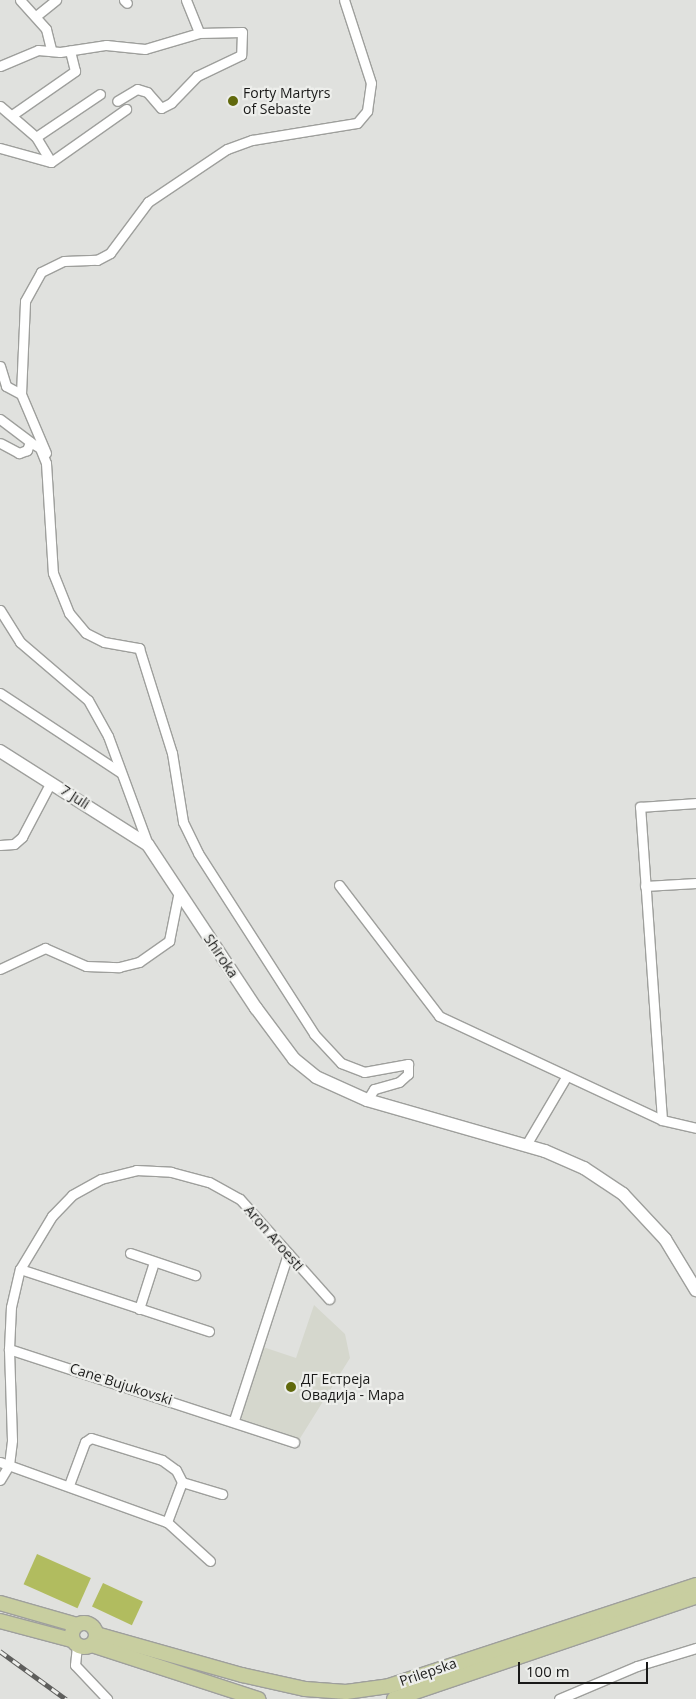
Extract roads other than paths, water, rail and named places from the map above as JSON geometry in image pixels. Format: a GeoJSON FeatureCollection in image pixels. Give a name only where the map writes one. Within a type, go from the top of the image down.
{"type":"FeatureCollection","features":[{"type":"Feature","properties":{"kind":"main road","name":"Prilepska"},"geometry":{"type":"LineString","coordinates":[[94,1639],[305,1689],[346,1692],[389,1686],[696,1585]]}},
{"type":"Feature","properties":{"kind":"main road","name":"Prilepska"},"geometry":{"type":"LineString","coordinates":[[394,1699],[696,1597]]}},
{"type":"Feature","properties":{"kind":"main road"},"geometry":{"type":"LineString","coordinates":[[0,1603],[77,1625],[89,1624],[94,1639]]}},
{"type":"Feature","properties":{"kind":"main road"},"geometry":{"type":"LineString","coordinates":[[0,1621],[74,1643],[94,1639],[258,1699]]}},
{"type":"Feature","properties":{"kind":"main road"},"geometry":{"type":"LineString","coordinates":[[74,1643],[77,1625]]}},
{"type":"Feature","properties":{"kind":"street"},"geometry":{"type":"LineString","coordinates":[[20,0],[46,29],[51,49]]}},
{"type":"Feature","properties":{"kind":"street"},"geometry":{"type":"LineString","coordinates":[[36,16],[56,0]]}},
{"type":"Feature","properties":{"kind":"street"},"geometry":{"type":"LineString","coordinates":[[186,0],[198,33]]}},
{"type":"Feature","properties":{"kind":"street"},"geometry":{"type":"LineString","coordinates":[[344,0],[367,65],[372,98],[368,111],[357,123],[342,128],[252,140],[227,149],[148,202],[110,253],[97,260],[64,261],[41,272],[25,301],[21,394],[46,448],[53,573],[66,605],[86,632],[104,642],[132,644],[143,656],[172,753],[184,822],[198,853],[314,1034],[341,1063],[364,1072],[408,1064],[408,1074],[400,1082],[374,1089],[367,1100]]}},
{"type":"Feature","properties":{"kind":"street"},"geometry":{"type":"LineString","coordinates":[[0,66],[38,50],[70,51],[106,45],[145,48],[198,33],[242,32],[241,56],[198,76],[171,103],[161,108],[147,92],[137,89],[117,101]]}},
{"type":"Feature","properties":{"kind":"street"},"geometry":{"type":"LineString","coordinates":[[12,116],[75,71],[70,51]]}},
{"type":"Feature","properties":{"kind":"street"},"geometry":{"type":"LineString","coordinates":[[36,137],[100,94]]}},
{"type":"Feature","properties":{"kind":"street"},"geometry":{"type":"LineString","coordinates":[[0,106],[36,137],[51,162]]}},
{"type":"Feature","properties":{"kind":"street"},"geometry":{"type":"LineString","coordinates":[[51,162],[126,109]]}},
{"type":"Feature","properties":{"kind":"street"},"geometry":{"type":"LineString","coordinates":[[0,148],[51,162]]}},
{"type":"Feature","properties":{"kind":"street"},"geometry":{"type":"LineString","coordinates":[[0,366],[6,386],[21,394]]}},
{"type":"Feature","properties":{"kind":"street"},"geometry":{"type":"LineString","coordinates":[[0,418],[25,433],[30,442],[40,448],[46,463]]}},
{"type":"Feature","properties":{"kind":"street"},"geometry":{"type":"LineString","coordinates":[[0,443],[19,453],[27,450],[30,442]]}},
{"type":"Feature","properties":{"kind":"street","name":"Shiroka"},"geometry":{"type":"LineString","coordinates":[[0,610],[20,642],[88,700],[108,736],[148,846],[178,896],[294,1059],[339,1090],[367,1100],[526,1145],[584,1168],[623,1194],[665,1239],[696,1290]]}},
{"type":"Feature","properties":{"kind":"street"},"geometry":{"type":"LineString","coordinates":[[0,693],[120,772]]}},
{"type":"Feature","properties":{"kind":"street","name":"7 Juli"},"geometry":{"type":"LineString","coordinates":[[0,750],[148,846]]}},
{"type":"Feature","properties":{"kind":"street"},"geometry":{"type":"LineString","coordinates":[[0,845],[14,844],[22,836],[52,782]]}},
{"type":"Feature","properties":{"kind":"street"},"geometry":{"type":"LineString","coordinates":[[662,1120],[640,807],[696,803]]}},
{"type":"Feature","properties":{"kind":"street"},"geometry":{"type":"LineString","coordinates":[[645,886],[696,883]]}},
{"type":"Feature","properties":{"kind":"street"},"geometry":{"type":"LineString","coordinates":[[339,885],[439,1016],[566,1077],[662,1120],[696,1128]]}},
{"type":"Feature","properties":{"kind":"street"},"geometry":{"type":"LineString","coordinates":[[0,969],[45,948],[86,966],[107,968],[139,962],[169,941],[178,896]]}},
{"type":"Feature","properties":{"kind":"street"},"geometry":{"type":"LineString","coordinates":[[526,1145],[566,1077]]}},
{"type":"Feature","properties":{"kind":"street","name":"Aron Aroesti"},"geometry":{"type":"LineString","coordinates":[[0,1480],[12,1432],[9,1349],[11,1307],[20,1270],[36,1237],[72,1195],[102,1179],[136,1170],[171,1172],[210,1182],[240,1199],[328,1299]]}},
{"type":"Feature","properties":{"kind":"street"},"geometry":{"type":"LineString","coordinates":[[130,1253],[195,1275]]}},
{"type":"Feature","properties":{"kind":"street"},"geometry":{"type":"LineString","coordinates":[[234,1420],[288,1254]]}},
{"type":"Feature","properties":{"kind":"street"},"geometry":{"type":"LineString","coordinates":[[140,1308],[154,1262]]}},
{"type":"Feature","properties":{"kind":"street"},"geometry":{"type":"LineString","coordinates":[[20,1270],[209,1331]]}},
{"type":"Feature","properties":{"kind":"street","name":"Cane Bujukovski"},"geometry":{"type":"LineString","coordinates":[[9,1349],[234,1420],[294,1442]]}},
{"type":"Feature","properties":{"kind":"street"},"geometry":{"type":"LineString","coordinates":[[69,1485],[85,1442],[92,1438],[162,1460],[176,1470],[182,1482],[222,1494]]}},
{"type":"Feature","properties":{"kind":"street"},"geometry":{"type":"LineString","coordinates":[[4,1463],[69,1485],[166,1522],[210,1561]]}},
{"type":"Feature","properties":{"kind":"street"},"geometry":{"type":"LineString","coordinates":[[166,1522],[182,1482]]}},
{"type":"Feature","properties":{"kind":"street"},"geometry":{"type":"LineString","coordinates":[[74,1643],[76,1665],[107,1699]]}},
{"type":"Feature","properties":{"kind":"street"},"geometry":{"type":"LineString","coordinates":[[559,1699],[637,1666],[696,1648]]}},
{"type":"Feature","properties":{"kind":"railway"},"geometry":{"type":"LineString","coordinates":[[0,1651],[66,1699]]}},
{"type":"Feature","properties":{"kind":"place","name":"Forty Martyrs of Sebaste"},"geometry":{"type":"Point","coordinates":[233,101]}},
{"type":"Feature","properties":{"kind":"place","name":"ДГ Естреја Овадија - Мара"},"geometry":{"type":"Point","coordinates":[291,1387]}}]}
